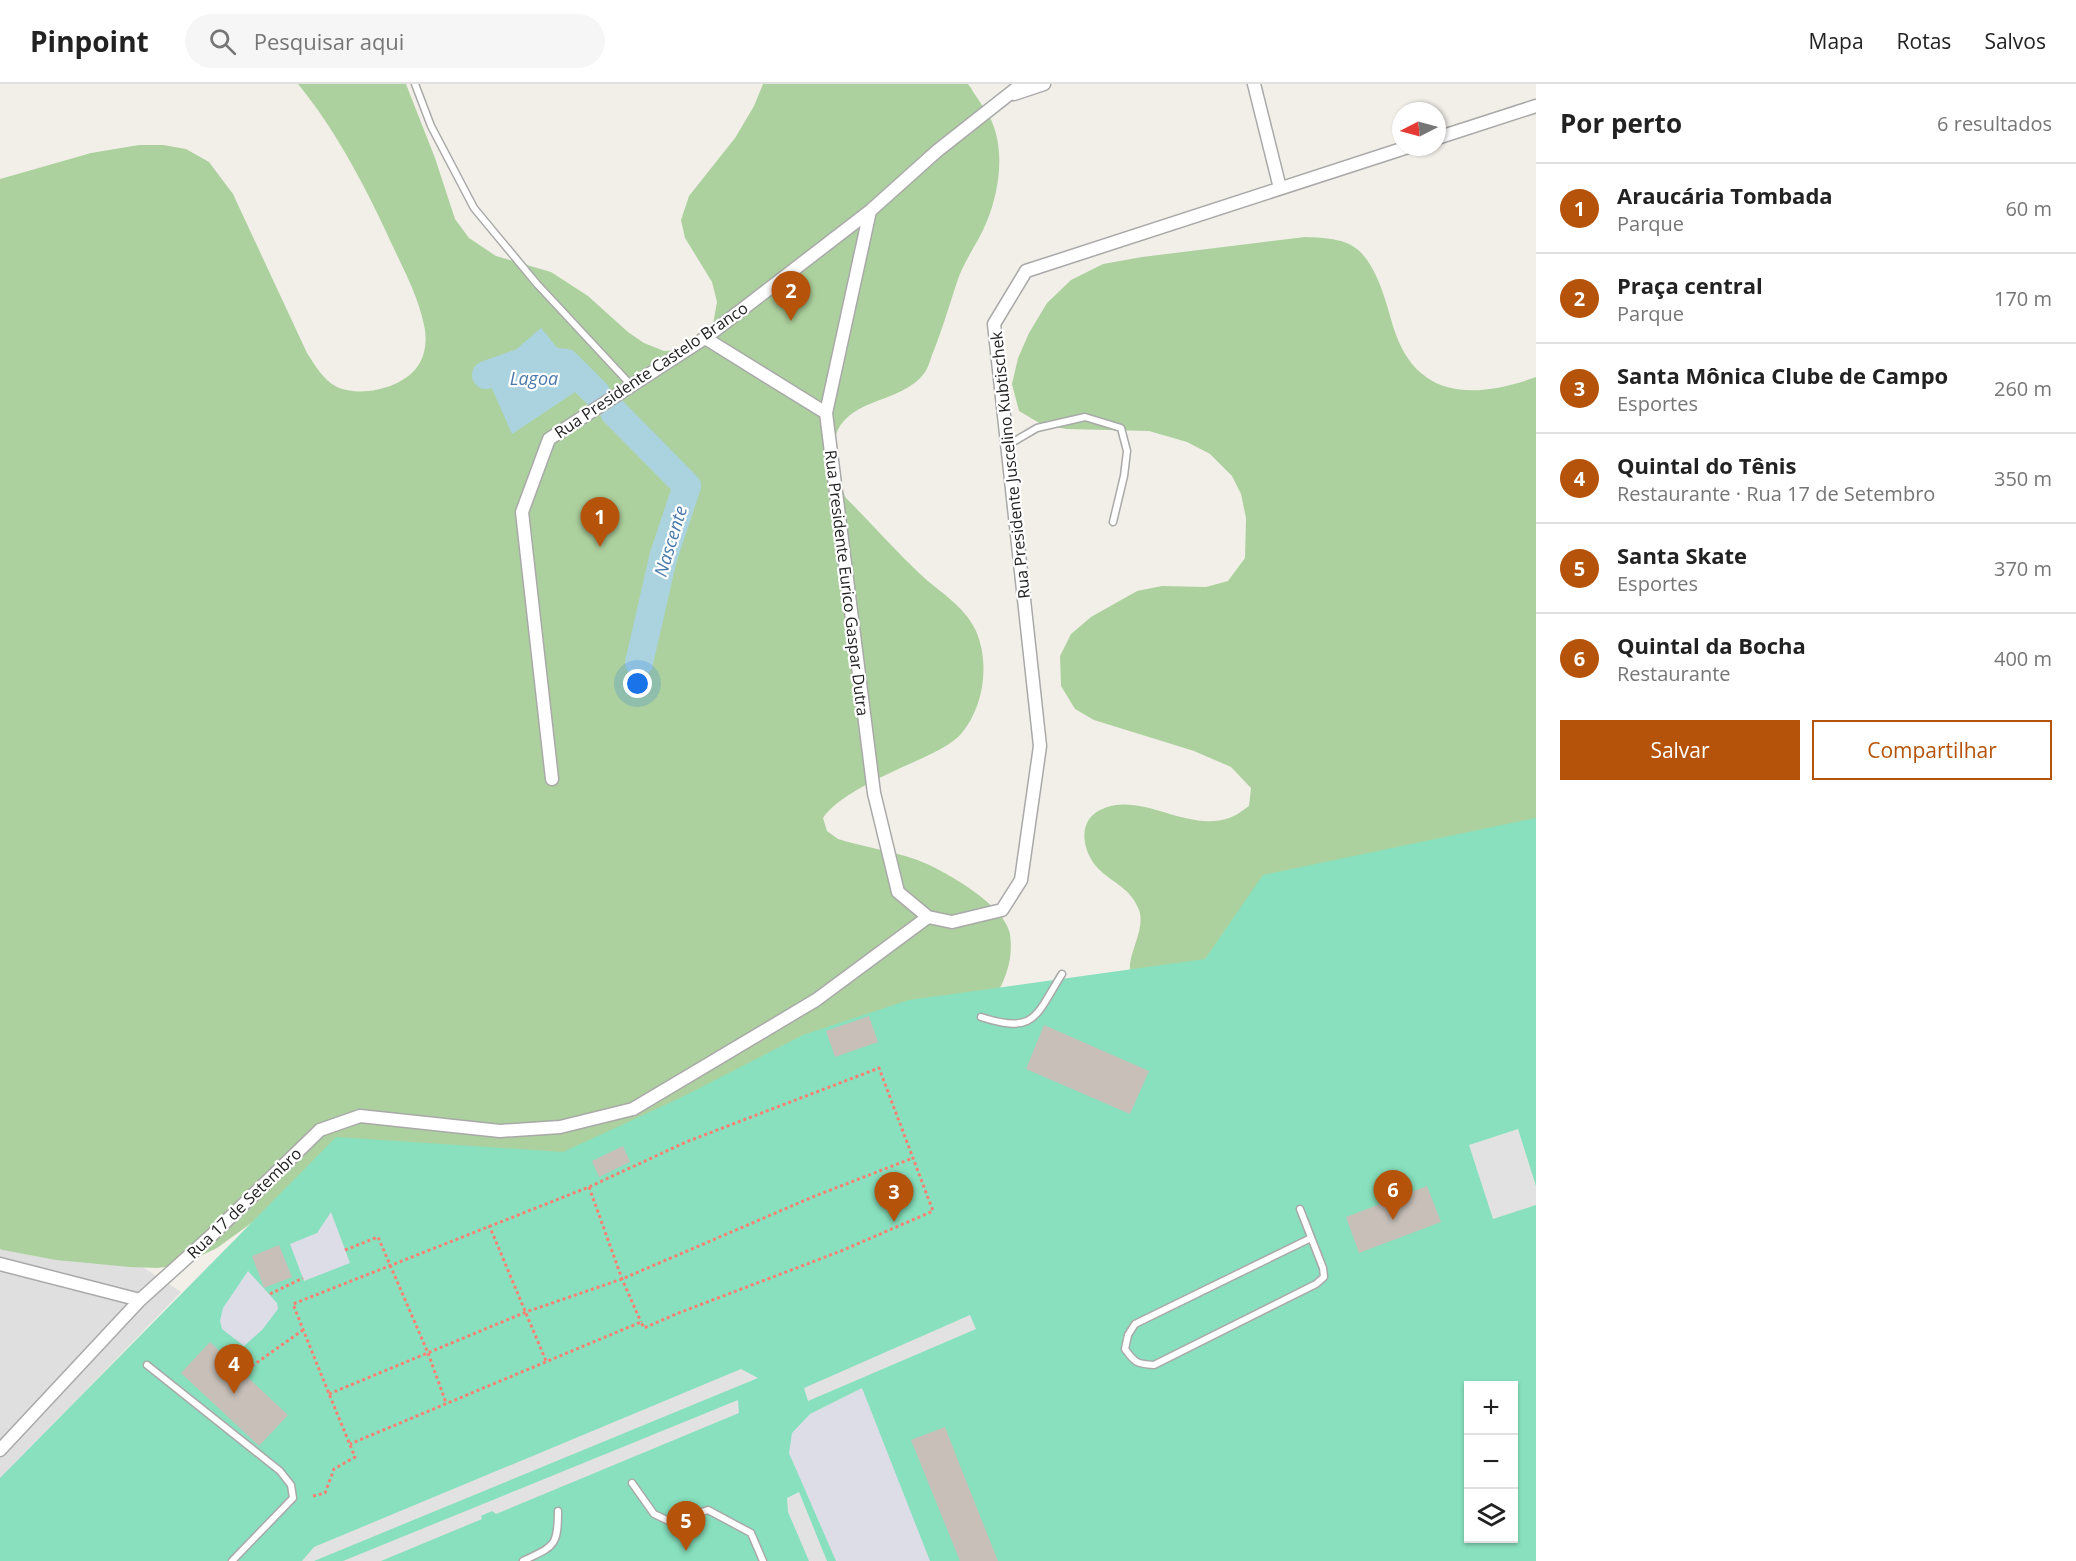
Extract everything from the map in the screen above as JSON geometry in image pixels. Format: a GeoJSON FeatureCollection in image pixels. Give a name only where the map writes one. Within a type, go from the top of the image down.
{"type":"FeatureCollection","features":[{"type":"Feature","properties":{"kind":"street","name":"Rua Presidente Castelo Branco"},"geometry":{"type":"LineString","coordinates":[[552,778],[522,512],[549,439],[705,338],[870,211],[937,151],[1022,84]]}},
{"type":"Feature","properties":{"kind":"street"},"geometry":{"type":"LineString","coordinates":[[1007,97],[1044,84]]}},
{"type":"Feature","properties":{"kind":"street"},"geometry":{"type":"LineString","coordinates":[[1254,84],[1280,188]]}},
{"type":"Feature","properties":{"kind":"street"},"geometry":{"type":"LineString","coordinates":[[1446,135],[1536,106]]}},
{"type":"Feature","properties":{"kind":"street","name":"Rua Presidente Juscelino Kubtischek"},"geometry":{"type":"LineString","coordinates":[[928,917],[952,922],[1002,910],[1021,880],[1040,747],[994,324],[1026,271],[1392,152]]}},
{"type":"Feature","properties":{"kind":"street","name":"Rua Presidente Eurico Gaspar Dutra"},"geometry":{"type":"LineString","coordinates":[[870,211],[826,413],[874,793],[898,892],[928,917]]}},
{"type":"Feature","properties":{"kind":"street"},"geometry":{"type":"LineString","coordinates":[[705,338],[826,413]]}},
{"type":"Feature","properties":{"kind":"street","name":"Rua 17 de Setembro"},"geometry":{"type":"LineString","coordinates":[[0,1450],[140,1300],[212,1235],[320,1130],[360,1116],[500,1131],[560,1127],[633,1109],[816,1000],[928,917]]}},
{"type":"Feature","properties":{"kind":"street"},"geometry":{"type":"LineString","coordinates":[[0,1264],[140,1300]]}},
{"type":"Feature","properties":{"kind":"lane"},"geometry":{"type":"LineString","coordinates":[[415,84],[431,126],[474,207],[537,284],[632,386]]}},
{"type":"Feature","properties":{"kind":"lane"},"geometry":{"type":"LineString","coordinates":[[1008,445],[1037,428],[1085,417],[1121,428],[1127,451],[1124,476],[1113,522]]}},
{"type":"Feature","properties":{"kind":"lane"},"geometry":{"type":"LineString","coordinates":[[981,1017],[1000,1023],[1019,1025],[1034,1018],[1062,974]]}},
{"type":"Feature","properties":{"kind":"lane"},"geometry":{"type":"LineString","coordinates":[[1300,1209],[1323,1268],[1324,1277],[1316,1284],[1154,1365],[1134,1361],[1125,1349],[1128,1335],[1135,1324],[1311,1238]]}},
{"type":"Feature","properties":{"kind":"lane"},"geometry":{"type":"LineString","coordinates":[[147,1365],[280,1471],[291,1485],[293,1498],[232,1561]]}},
{"type":"Feature","properties":{"kind":"lane"},"geometry":{"type":"LineString","coordinates":[[632,1483],[654,1514],[671,1522],[708,1510],[751,1533],[763,1561]]}},
{"type":"Feature","properties":{"kind":"lane"},"geometry":{"type":"LineString","coordinates":[[523,1561],[555,1542],[558,1532],[558,1511]]}},
{"type":"Feature","properties":{"kind":"path"},"geometry":{"type":"LineString","coordinates":[[313,1496],[325,1493],[334,1469],[355,1457],[293,1304],[589,1187],[686,1142],[879,1068],[933,1211],[841,1251],[644,1328],[622,1279],[589,1187]]}},
{"type":"Feature","properties":{"kind":"path"},"geometry":{"type":"LineString","coordinates":[[329,1394],[526,1312],[622,1279],[815,1196],[913,1158]]}},
{"type":"Feature","properties":{"kind":"path"},"geometry":{"type":"LineString","coordinates":[[489,1225],[546,1361]]}},
{"type":"Feature","properties":{"kind":"path"},"geometry":{"type":"LineString","coordinates":[[345,1250],[378,1237],[428,1353],[446,1403]]}},
{"type":"Feature","properties":{"kind":"path"},"geometry":{"type":"LineString","coordinates":[[270,1294],[303,1278]]}},
{"type":"Feature","properties":{"kind":"path"},"geometry":{"type":"LineString","coordinates":[[350,1444],[641,1322]]}},
{"type":"Feature","properties":{"kind":"path"},"geometry":{"type":"LineString","coordinates":[[242,1372],[303,1330]]}},
{"type":"Feature","properties":{"kind":"shaded area"},"geometry":{"type":"Polygon","coordinates":[[[1518,1129],[1536,1186],[1536,1205],[1493,1219],[1469,1145],[1518,1129]]]}},
{"type":"Feature","properties":{"kind":"shaded area"},"geometry":{"type":"Polygon","coordinates":[[[331,1212],[350,1263],[304,1281],[290,1244],[317,1233],[331,1212]]]}},
{"type":"Feature","properties":{"kind":"shaded area"},"geometry":{"type":"Polygon","coordinates":[[[0,1218],[138,1264],[181,1292],[0,1479],[0,1218]]]}},
{"type":"Feature","properties":{"kind":"shaded area"},"geometry":{"type":"Polygon","coordinates":[[[248,1271],[277,1303],[278,1309],[262,1330],[244,1346],[222,1329],[220,1321],[223,1308],[248,1271]]]}},
{"type":"Feature","properties":{"kind":"shaded area"},"geometry":{"type":"Polygon","coordinates":[[[970,1315],[976,1329],[808,1401],[804,1388],[970,1315]]]}},
{"type":"Feature","properties":{"kind":"shaded area"},"geometry":{"type":"Polygon","coordinates":[[[741,1369],[758,1378],[314,1561],[302,1561],[314,1547],[741,1369]]]}},
{"type":"Feature","properties":{"kind":"shaded area"},"geometry":{"type":"Polygon","coordinates":[[[862,1388],[930,1561],[836,1561],[789,1453],[792,1433],[810,1414],[862,1388]]]}},
{"type":"Feature","properties":{"kind":"shaded area"},"geometry":{"type":"Polygon","coordinates":[[[738,1400],[739,1413],[496,1514],[492,1511],[481,1516],[482,1519],[381,1561],[343,1561],[738,1400]]]}},
{"type":"Feature","properties":{"kind":"shaded area"},"geometry":{"type":"Polygon","coordinates":[[[799,1492],[827,1561],[809,1561],[788,1512],[787,1498],[799,1492]]]}},
{"type":"Feature","properties":{"kind":"green space"},"geometry":{"type":"Polygon","coordinates":[[[298,84],[406,84],[435,158],[455,219],[469,238],[496,256],[551,272],[588,296],[628,332],[644,343],[664,351],[689,349],[713,324],[717,302],[712,282],[685,238],[681,220],[689,196],[735,138],[754,106],[763,84],[968,84],[990,118],[996,134],[999,172],[991,210],[984,229],[960,274],[926,370],[915,383],[902,391],[872,403],[847,418],[838,430],[834,446],[834,460],[840,485],[846,498],[910,564],[958,606],[971,622],[976,631],[983,657],[980,698],[969,723],[955,740],[857,790],[832,808],[823,818],[827,831],[838,839],[895,853],[927,864],[988,902],[1006,923],[1010,934],[1009,964],[998,992],[617,1145],[289,1196],[217,1248],[182,1265],[157,1268],[130,1267],[56,1260],[3,1250],[0,1249],[0,179],[91,153],[139,145],[163,145],[186,149],[209,162],[233,194],[307,353],[320,372],[332,384],[347,390],[382,389],[404,379],[419,364],[426,340],[422,316],[408,279],[364,187],[327,123],[298,84]]]}},
{"type":"Feature","properties":{"kind":"green space"},"geometry":{"type":"Polygon","coordinates":[[[1305,237],[1345,242],[1364,256],[1379,283],[1395,332],[1406,355],[1419,371],[1435,382],[1452,388],[1472,390],[1492,389],[1536,377],[1536,1122],[1133,996],[1130,964],[1139,930],[1139,910],[1130,895],[1095,865],[1087,851],[1084,835],[1088,821],[1100,810],[1115,805],[1131,805],[1180,817],[1213,821],[1232,817],[1249,806],[1251,788],[1231,767],[1194,751],[1094,720],[1075,709],[1061,686],[1060,656],[1071,634],[1091,617],[1137,591],[1162,586],[1206,587],[1228,581],[1245,558],[1246,518],[1241,494],[1232,476],[1210,454],[1187,442],[1149,431],[1066,429],[1041,424],[1019,411],[1012,384],[1018,358],[1029,333],[1047,303],[1071,280],[1103,264],[1305,237]]]}},
{"type":"Feature","properties":{"kind":"green space"},"geometry":{"type":"Polygon","coordinates":[[[1536,818],[1536,1561],[0,1561],[0,1478],[336,1137],[563,1152],[680,1098],[803,1035],[909,1000],[1205,959],[1263,875],[1536,818]]]}},
{"type":"Feature","properties":{"kind":"water","name":"Lagoa"},"geometry":{"type":"Polygon","coordinates":[[[541,328],[587,384],[512,434],[486,375],[541,328]]]}},
{"type":"Feature","properties":{"kind":"building"},"geometry":{"type":"Polygon","coordinates":[[[869,1016],[878,1042],[835,1057],[826,1031],[869,1016]]]}},
{"type":"Feature","properties":{"kind":"building"},"geometry":{"type":"Polygon","coordinates":[[[1044,1025],[1149,1071],[1130,1114],[1026,1069],[1044,1025]]]}},
{"type":"Feature","properties":{"kind":"building"},"geometry":{"type":"Polygon","coordinates":[[[623,1146],[630,1162],[599,1177],[592,1161],[623,1146]]]}},
{"type":"Feature","properties":{"kind":"building"},"geometry":{"type":"Polygon","coordinates":[[[1427,1186],[1441,1222],[1359,1253],[1346,1217],[1427,1186]]]}},
{"type":"Feature","properties":{"kind":"building"},"geometry":{"type":"Polygon","coordinates":[[[279,1245],[292,1277],[264,1288],[252,1256],[279,1245]]]}},
{"type":"Feature","properties":{"kind":"building"},"geometry":{"type":"Polygon","coordinates":[[[210,1342],[288,1415],[259,1446],[181,1373],[210,1342]]]}},
{"type":"Feature","properties":{"kind":"building"},"geometry":{"type":"Polygon","coordinates":[[[945,1427],[998,1561],[960,1561],[911,1440],[945,1427]]]}},
{"type":"Feature","properties":{"kind":"waterway","name":"Nascente"},"geometry":{"type":"LineString","coordinates":[[486,375],[531,359],[566,363],[596,393]]}},
{"type":"Feature","properties":{"kind":"waterway","name":"Nascente"},"geometry":{"type":"LineString","coordinates":[[614,412],[687,486],[663,558],[639,663]]}},
{"type":"Feature","properties":{"kind":"place","name":"Praça central"},"geometry":{"type":"Point","coordinates":[791,321]}},
{"type":"Feature","properties":{"kind":"place","name":"Araucária Tombada"},"geometry":{"type":"Point","coordinates":[600,547]}},
{"type":"Feature","properties":{"kind":"place","name":"Quintal da Bocha"},"geometry":{"type":"Point","coordinates":[1393,1220]}},
{"type":"Feature","properties":{"kind":"place","name":"Santa Mônica Clube de Campo"},"geometry":{"type":"Point","coordinates":[894,1222]}},
{"type":"Feature","properties":{"kind":"place","name":"Quintal do Tênis"},"geometry":{"type":"Point","coordinates":[234,1394]}},
{"type":"Feature","properties":{"kind":"place","name":"Santa Skate"},"geometry":{"type":"Point","coordinates":[686,1551]}}]}
